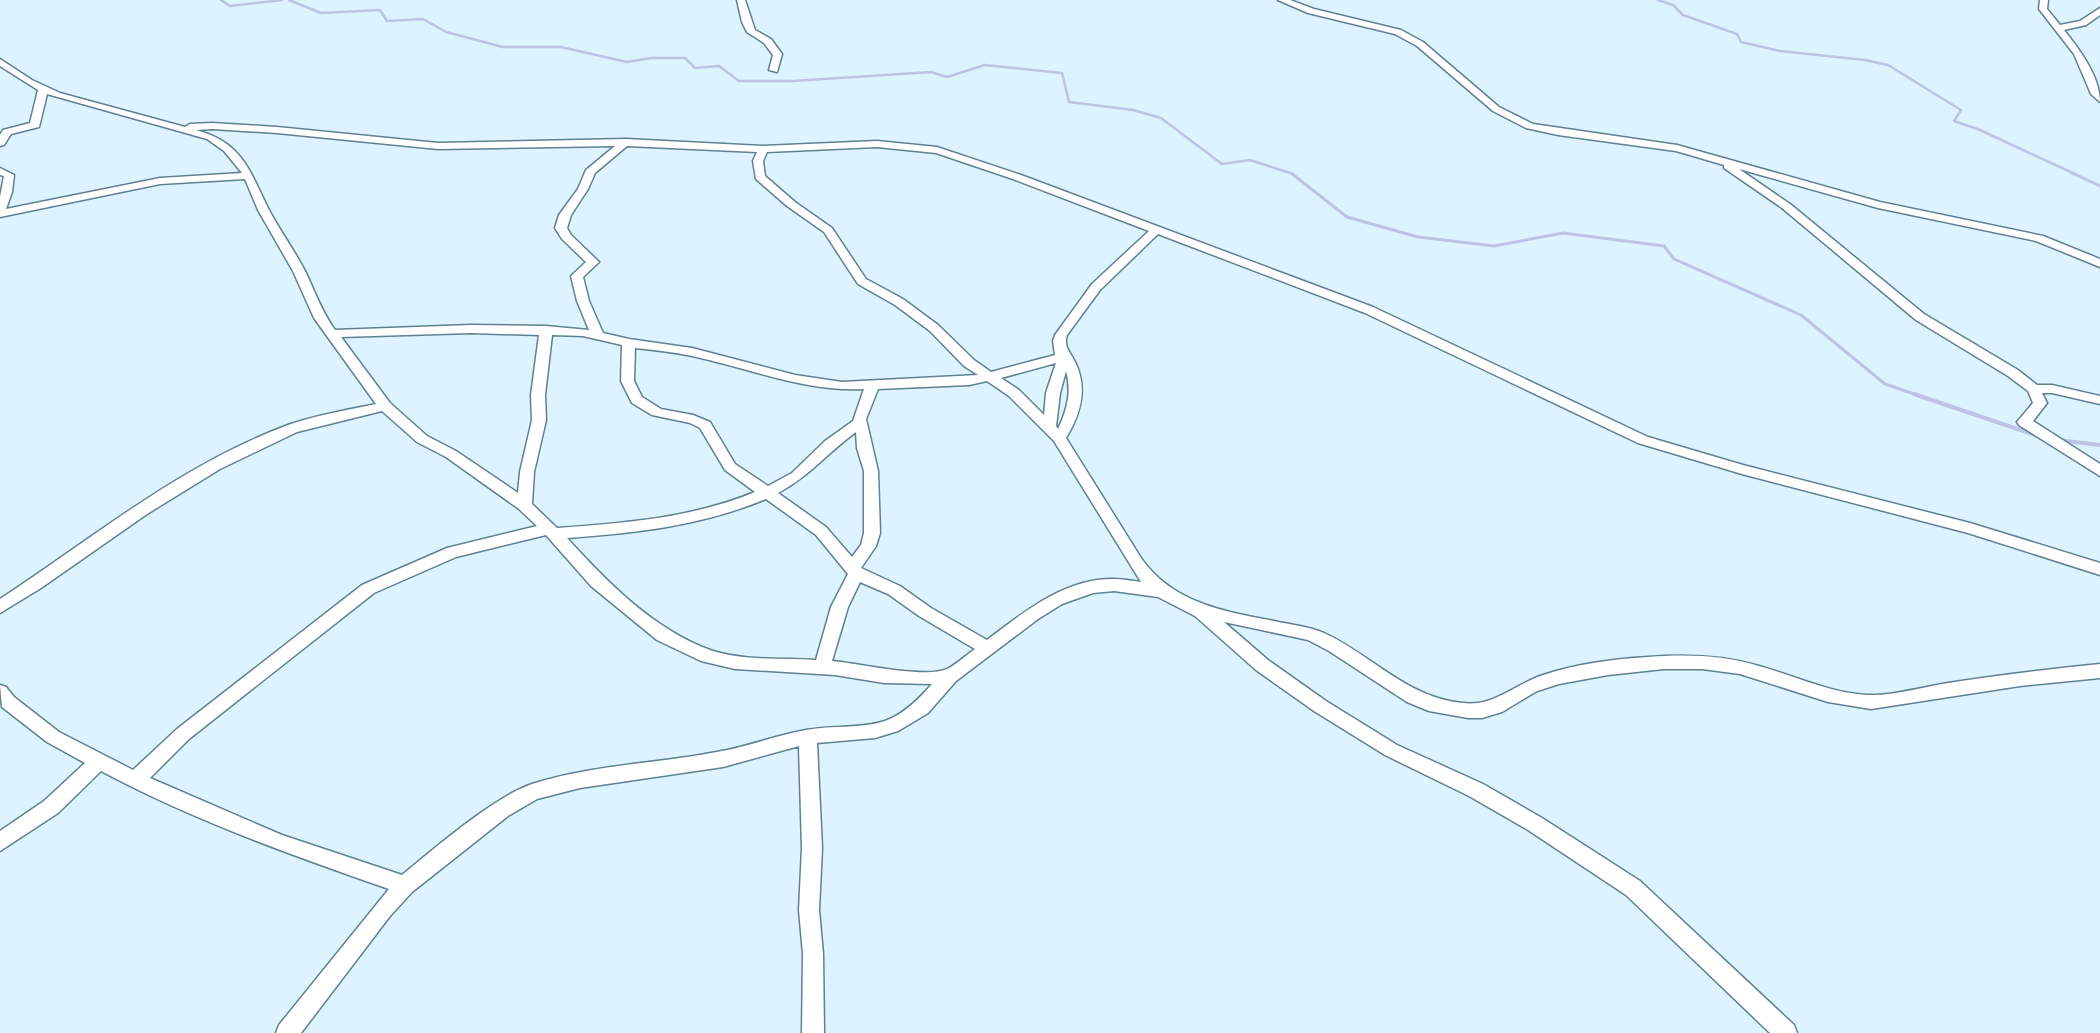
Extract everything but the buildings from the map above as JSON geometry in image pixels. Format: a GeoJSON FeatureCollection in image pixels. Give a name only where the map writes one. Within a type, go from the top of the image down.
{"type":"FeatureCollection","features":[{"type":"Feature","properties":{"kind":"street"},"geometry":{"type":"LineString","coordinates":[[741,0],[746,22],[751,32],[768,41],[771,48],[778,54],[774,70]]}},
{"type":"Feature","properties":{"kind":"street"},"geometry":{"type":"LineString","coordinates":[[1282,0],[1311,11],[1398,32],[1420,44],[1496,109],[1530,126],[1558,132],[1677,148],[1878,204],[2039,238],[2100,263]]}},
{"type":"Feature","properties":{"kind":"street"},"geometry":{"type":"LineString","coordinates":[[2044,0],[2043,9],[2078,54],[2100,99]]}},
{"type":"Feature","properties":{"kind":"street"},"geometry":{"type":"LineString","coordinates":[[2059,28],[2083,23],[2100,11]]}},
{"type":"Feature","properties":{"kind":"street"},"geometry":{"type":"LineString","coordinates":[[0,62],[16,74],[43,89],[217,140],[239,161],[249,176],[264,210],[299,271],[320,318],[385,406],[422,439],[450,454],[524,505],[614,597],[663,635],[707,656],[735,662],[768,666],[822,667],[905,678],[950,676]]}},
{"type":"Feature","properties":{"kind":"street"},"geometry":{"type":"LineString","coordinates":[[2087,72],[2099,76]]}},
{"type":"Feature","properties":{"kind":"street"},"geometry":{"type":"LineString","coordinates":[[0,143],[7,132],[36,125],[43,89]]}},
{"type":"Feature","properties":{"kind":"street"},"geometry":{"type":"LineString","coordinates":[[0,134],[38,110]]}},
{"type":"Feature","properties":{"kind":"street"},"geometry":{"type":"LineString","coordinates":[[173,128],[242,127],[438,146],[626,142],[763,149],[857,144],[931,149],[1017,177],[1369,310],[1643,440],[1742,469],[1970,528],[2100,569]]}},
{"type":"Feature","properties":{"kind":"street"},"geometry":{"type":"LineString","coordinates":[[597,334],[592,316],[583,303],[582,290],[577,276],[593,262],[566,237],[561,228],[565,214],[583,189],[590,172],[626,142]]}},
{"type":"Feature","properties":{"kind":"street"},"geometry":{"type":"LineString","coordinates":[[763,149],[758,161],[760,177],[792,204],[828,230],[862,281],[914,313],[934,328],[969,363],[1014,393],[1049,426],[1059,438],[1147,579],[1161,591],[1201,612],[1262,665],[1320,706],[1391,750],[1476,790],[1535,824],[1633,888],[1786,1033]]}},
{"type":"Feature","properties":{"kind":"street"},"geometry":{"type":"LineString","coordinates":[[1719,159],[1786,206],[1920,317],[2013,373],[2034,389],[2040,403],[2034,413],[2024,422],[2033,430],[2100,471]]}},
{"type":"Feature","properties":{"kind":"street"},"geometry":{"type":"LineString","coordinates":[[0,171],[9,175],[7,192],[0,213],[152,182],[249,176]]}},
{"type":"Feature","properties":{"kind":"street"},"geometry":{"type":"LineString","coordinates":[[1059,438],[1071,418],[1076,391],[1072,367],[1063,355],[1059,341],[1061,335],[1096,288],[1156,230]]}},
{"type":"Feature","properties":{"kind":"street"},"geometry":{"type":"LineString","coordinates":[[332,334],[464,329],[546,330],[597,334],[629,343],[682,350],[802,380],[842,386],[969,381],[1015,372],[1063,355]]}},
{"type":"Feature","properties":{"kind":"street"},"geometry":{"type":"LineString","coordinates":[[524,505],[527,472],[539,420],[538,395],[546,330]]}},
{"type":"Feature","properties":{"kind":"street"},"geometry":{"type":"LineString","coordinates":[[629,343],[625,370],[629,389],[635,399],[654,412],[691,418],[706,426],[720,456],[730,467],[821,531],[855,572],[894,590],[925,612],[963,632],[988,649]]}},
{"type":"Feature","properties":{"kind":"street"},"geometry":{"type":"LineString","coordinates":[[1049,426],[1053,393],[1063,355]]}},
{"type":"Feature","properties":{"kind":"street"},"geometry":{"type":"LineString","coordinates":[[822,667],[841,606],[868,546],[873,527],[870,496],[871,472],[860,422],[860,416],[872,386]]}},
{"type":"Feature","properties":{"kind":"street"},"geometry":{"type":"LineString","coordinates":[[2034,389],[2052,389],[2100,400]]}},
{"type":"Feature","properties":{"kind":"street"},"geometry":{"type":"LineString","coordinates":[[0,608],[143,510],[214,466],[294,428],[385,406]]}},
{"type":"Feature","properties":{"kind":"street"},"geometry":{"type":"LineString","coordinates":[[136,780],[200,720],[368,589],[452,552],[552,532],[619,530],[674,522],[740,506],[768,493],[798,475],[824,450],[860,422]]}},
{"type":"Feature","properties":{"kind":"street"},"geometry":{"type":"LineString","coordinates":[[287,1033],[383,909],[405,885],[501,810],[532,792],[580,780],[723,759],[773,744],[808,737],[875,731],[892,726],[922,708],[950,676],[1032,615],[1056,600],[1092,587],[1114,585],[1161,591]]}},
{"type":"Feature","properties":{"kind":"street"},"geometry":{"type":"LineString","coordinates":[[1201,612],[1308,633],[1352,657],[1412,697],[1444,708],[1472,712],[1500,706],[1529,687],[1553,679],[1609,668],[1665,662],[1723,664],[1757,671],[1829,696],[1851,701],[1871,702],[2020,679],[2100,671]]}},
{"type":"Feature","properties":{"kind":"street"},"geometry":{"type":"LineString","coordinates":[[0,692],[8,702],[53,737],[136,780],[278,842],[405,885]]}},
{"type":"Feature","properties":{"kind":"street"},"geometry":{"type":"LineString","coordinates":[[808,737],[812,848],[809,910],[813,954],[813,1033]]}},
{"type":"Feature","properties":{"kind":"street"},"geometry":{"type":"LineString","coordinates":[[0,842],[51,807],[99,761]]}},
{"type":"Feature","properties":{"kind":"waterway"},"geometry":{"type":"LineString","coordinates":[[221,0],[230,6],[282,0]]}},
{"type":"Feature","properties":{"kind":"waterway"},"geometry":{"type":"LineString","coordinates":[[289,0],[321,13],[380,10],[387,21],[423,19],[446,32],[503,47],[561,47],[627,62],[651,58],[685,58],[695,68],[719,66],[739,81],[793,81],[931,72],[947,77],[985,65],[1062,73],[1069,102],[1133,110],[1161,118],[1222,164],[1250,160],[1292,174]]}},
{"type":"Feature","properties":{"kind":"waterway"},"geometry":{"type":"LineString","coordinates":[[1658,0],[1673,5],[1683,15],[1737,34],[1741,42],[1780,51],[1865,60],[1888,65],[1961,110],[1954,121],[1980,130],[2075,174]]}},
{"type":"Feature","properties":{"kind":"waterway"},"geometry":{"type":"LineString","coordinates":[[2072,173],[2100,186]]}},
{"type":"Feature","properties":{"kind":"waterway"},"geometry":{"type":"LineString","coordinates":[[1292,174],[1347,217],[1418,237],[1494,246],[1563,233],[1664,246],[1674,259],[1801,315],[1885,384],[1917,395]]}},
{"type":"Feature","properties":{"kind":"waterway"},"geometry":{"type":"LineString","coordinates":[[1914,394],[2041,437]]}},
{"type":"Feature","properties":{"kind":"waterway"},"geometry":{"type":"LineString","coordinates":[[2058,440],[2100,445]]}}]}
